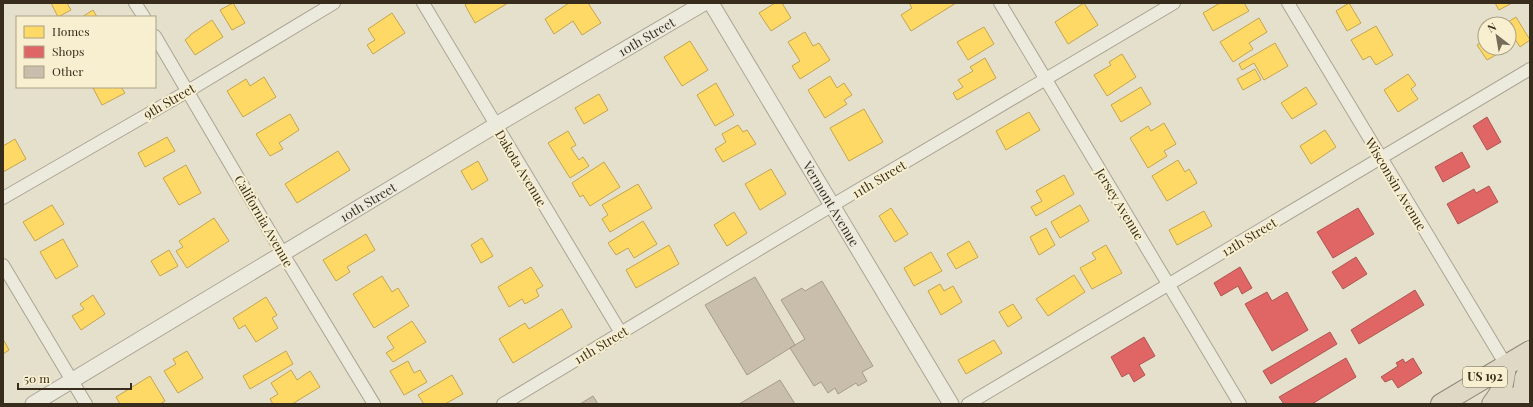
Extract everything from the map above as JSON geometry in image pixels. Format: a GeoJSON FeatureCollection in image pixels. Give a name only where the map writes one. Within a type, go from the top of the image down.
{"type":"FeatureCollection","features":[{"type":"Feature","properties":{"kind":"highway","name":"US 192"},"geometry":{"type":"LineString","coordinates":[[1441,404],[1530,351]]}},
{"type":"Feature","properties":{"kind":"highway"},"geometry":{"type":"LineString","coordinates":[[1492,404],[1499,396],[1504,381],[1506,365]]}},
{"type":"Feature","properties":{"kind":"highway"},"geometry":{"type":"LineString","coordinates":[[1527,396],[1525,378],[1530,368]]}},
{"type":"Feature","properties":{"kind":"highway","name":"US 192"},"geometry":{"type":"LineString","coordinates":[[1505,404],[1527,396]]}},
{"type":"Feature","properties":{"kind":"street"},"geometry":{"type":"LineString","coordinates":[[135,3],[143,16]]}},
{"type":"Feature","properties":{"kind":"street","name":"9th Street"},"geometry":{"type":"LineString","coordinates":[[3,198],[188,91],[334,3]]}},
{"type":"Feature","properties":{"kind":"street","name":"Dakota Avenue"},"geometry":{"type":"LineString","coordinates":[[423,3],[621,333]]}},
{"type":"Feature","properties":{"kind":"street","name":"10th Street"},"geometry":{"type":"LineString","coordinates":[[33,404],[496,125],[704,3]]}},
{"type":"Feature","properties":{"kind":"street","name":"Vermont Avenue"},"geometry":{"type":"LineString","coordinates":[[711,3],[951,404]]}},
{"type":"Feature","properties":{"kind":"street","name":"Jersey Avenue"},"geometry":{"type":"LineString","coordinates":[[1000,3],[1240,404]]}},
{"type":"Feature","properties":{"kind":"street","name":"11th Street"},"geometry":{"type":"LineString","coordinates":[[503,404],[1174,3]]}},
{"type":"Feature","properties":{"kind":"street","name":"Wisconsin Avenue"},"geometry":{"type":"LineString","coordinates":[[1288,3],[1506,365]]}},
{"type":"Feature","properties":{"kind":"street","name":"California Avenue"},"geometry":{"type":"LineString","coordinates":[[156,38],[283,254],[374,404]]}},
{"type":"Feature","properties":{"kind":"street","name":"12th Street"},"geometry":{"type":"LineString","coordinates":[[968,404],[1530,69]]}},
{"type":"Feature","properties":{"kind":"street"},"geometry":{"type":"LineString","coordinates":[[3,265],[86,404]]}},
{"type":"Feature","properties":{"kind":"building: Homes"},"geometry":{"type":"Polygon","coordinates":[[[51,3],[67,3],[71,10],[58,16],[51,3]]]}},
{"type":"Feature","properties":{"kind":"building: Homes"},"geometry":{"type":"Polygon","coordinates":[[[233,3],[245,23],[232,30],[220,10],[233,3]]]}},
{"type":"Feature","properties":{"kind":"building: Homes"},"geometry":{"type":"Polygon","coordinates":[[[468,3],[508,3],[475,23],[465,5],[468,3]]]}},
{"type":"Feature","properties":{"kind":"building: Homes"},"geometry":{"type":"Polygon","coordinates":[[[569,3],[588,3],[601,23],[582,35],[573,21],[554,34],[545,19],[569,3]]]}},
{"type":"Feature","properties":{"kind":"building: Homes"},"geometry":{"type":"Polygon","coordinates":[[[775,3],[782,3],[791,18],[771,31],[759,13],[775,3]]]}},
{"type":"Feature","properties":{"kind":"building: Homes"},"geometry":{"type":"Polygon","coordinates":[[[909,3],[956,3],[911,31],[901,15],[912,8],[909,3]]]}},
{"type":"Feature","properties":{"kind":"building: Homes"},"geometry":{"type":"Polygon","coordinates":[[[1084,3],[1098,25],[1068,44],[1055,22],[1084,3]]]}},
{"type":"Feature","properties":{"kind":"building: Homes"},"geometry":{"type":"Polygon","coordinates":[[[1220,3],[1244,3],[1249,11],[1213,31],[1203,13],[1220,3]]]}},
{"type":"Feature","properties":{"kind":"building: Homes"},"geometry":{"type":"Polygon","coordinates":[[[1349,3],[1361,23],[1347,31],[1336,11],[1349,3]]]}},
{"type":"Feature","properties":{"kind":"building: Homes"},"geometry":{"type":"Polygon","coordinates":[[[1495,3],[1512,3],[1499,10],[1495,3]]]}},
{"type":"Feature","properties":{"kind":"building: Homes"},"geometry":{"type":"Polygon","coordinates":[[[93,10],[96,16],[84,16],[93,10]]]}},
{"type":"Feature","properties":{"kind":"building: Homes"},"geometry":{"type":"Polygon","coordinates":[[[392,13],[405,33],[373,54],[367,45],[375,40],[368,29],[392,13]]]}},
{"type":"Feature","properties":{"kind":"building: Homes"},"geometry":{"type":"Polygon","coordinates":[[[1259,18],[1267,32],[1249,43],[1253,49],[1233,62],[1220,42],[1259,18]]]}},
{"type":"Feature","properties":{"kind":"building: Homes"},"geometry":{"type":"Polygon","coordinates":[[[1517,19],[1530,40],[1520,47],[1517,42],[1517,19]]]}},
{"type":"Feature","properties":{"kind":"building: Homes"},"geometry":{"type":"Polygon","coordinates":[[[212,20],[223,37],[195,55],[185,40],[212,20]]]}},
{"type":"Feature","properties":{"kind":"building: Homes"},"geometry":{"type":"Polygon","coordinates":[[[1376,26],[1393,55],[1376,65],[1370,56],[1363,60],[1351,40],[1376,26]]]}},
{"type":"Feature","properties":{"kind":"building: Homes"},"geometry":{"type":"Polygon","coordinates":[[[984,27],[994,44],[968,60],[957,42],[984,27]]]}},
{"type":"Feature","properties":{"kind":"building: Homes"},"geometry":{"type":"Polygon","coordinates":[[[805,32],[813,46],[819,43],[830,60],[800,79],[792,66],[800,61],[788,42],[805,32]]]}},
{"type":"Feature","properties":{"kind":"building: Homes"},"geometry":{"type":"Polygon","coordinates":[[[690,41],[708,70],[682,86],[664,57],[690,41]]]}},
{"type":"Feature","properties":{"kind":"building: Homes"},"geometry":{"type":"Polygon","coordinates":[[[1275,43],[1288,66],[1264,80],[1254,63],[1242,70],[1239,64],[1275,43]]]}},
{"type":"Feature","properties":{"kind":"building: Homes"},"geometry":{"type":"Polygon","coordinates":[[[1122,54],[1136,77],[1107,96],[1094,75],[1111,65],[1109,62],[1122,54]]]}},
{"type":"Feature","properties":{"kind":"building: Homes"},"geometry":{"type":"Polygon","coordinates":[[[1484,56],[1494,56],[1487,60],[1484,56]]]}},
{"type":"Feature","properties":{"kind":"building: Homes"},"geometry":{"type":"Polygon","coordinates":[[[985,58],[996,78],[957,100],[953,93],[963,87],[958,80],[973,71],[970,67],[985,58]]]}},
{"type":"Feature","properties":{"kind":"building: Homes"},"geometry":{"type":"Polygon","coordinates":[[[1255,69],[1261,80],[1243,90],[1237,79],[1255,69]]]}},
{"type":"Feature","properties":{"kind":"building: Homes"},"geometry":{"type":"Polygon","coordinates":[[[1408,74],[1416,85],[1411,89],[1418,99],[1398,112],[1384,90],[1408,74]]]}},
{"type":"Feature","properties":{"kind":"building: Homes"},"geometry":{"type":"Polygon","coordinates":[[[830,76],[837,88],[844,83],[852,95],[844,100],[847,104],[825,118],[808,90],[830,76]]]}},
{"type":"Feature","properties":{"kind":"building: Homes"},"geometry":{"type":"Polygon","coordinates":[[[264,77],[276,97],[243,117],[227,91],[246,79],[250,86],[264,77]]]}},
{"type":"Feature","properties":{"kind":"building: Homes"},"geometry":{"type":"Polygon","coordinates":[[[716,83],[734,115],[715,126],[697,95],[716,83]]]}},
{"type":"Feature","properties":{"kind":"building: Homes"},"geometry":{"type":"Polygon","coordinates":[[[1141,87],[1151,104],[1121,122],[1111,105],[1141,87]]]}},
{"type":"Feature","properties":{"kind":"building: Homes"},"geometry":{"type":"Polygon","coordinates":[[[1306,87],[1317,104],[1292,119],[1281,103],[1306,87]]]}},
{"type":"Feature","properties":{"kind":"building: Homes"},"geometry":{"type":"Polygon","coordinates":[[[93,88],[122,88],[125,93],[102,105],[93,88]]]}},
{"type":"Feature","properties":{"kind":"building: Homes"},"geometry":{"type":"Polygon","coordinates":[[[599,94],[608,110],[584,124],[575,108],[599,94]]]}},
{"type":"Feature","properties":{"kind":"building: Homes"},"geometry":{"type":"Polygon","coordinates":[[[864,109],[883,142],[849,161],[830,128],[864,109]]]}},
{"type":"Feature","properties":{"kind":"building: Homes"},"geometry":{"type":"Polygon","coordinates":[[[1029,112],[1040,130],[1006,150],[996,131],[1029,112]]]}},
{"type":"Feature","properties":{"kind":"building: Homes"},"geometry":{"type":"Polygon","coordinates":[[[290,114],[299,130],[279,143],[283,149],[270,156],[256,134],[290,114]]]}},
{"type":"Feature","properties":{"kind":"building: Homes"},"geometry":{"type":"Polygon","coordinates":[[[1164,123],[1176,144],[1164,151],[1167,156],[1148,168],[1130,138],[1148,126],[1151,131],[1164,123]]]}},
{"type":"Feature","properties":{"kind":"building: Homes"},"geometry":{"type":"Polygon","coordinates":[[[738,125],[743,132],[747,130],[756,144],[723,162],[715,149],[726,142],[722,134],[738,125]]]}},
{"type":"Feature","properties":{"kind":"building: Homes"},"geometry":{"type":"Polygon","coordinates":[[[1325,130],[1336,147],[1311,164],[1300,146],[1325,130]]]}},
{"type":"Feature","properties":{"kind":"building: Homes"},"geometry":{"type":"Polygon","coordinates":[[[568,131],[576,145],[571,148],[579,160],[583,157],[589,166],[570,178],[548,143],[568,131]]]}},
{"type":"Feature","properties":{"kind":"building: Homes"},"geometry":{"type":"Polygon","coordinates":[[[167,137],[175,151],[145,167],[138,153],[167,137]]]}},
{"type":"Feature","properties":{"kind":"building: Homes"},"geometry":{"type":"Polygon","coordinates":[[[15,139],[26,159],[3,172],[3,146],[15,139]]]}},
{"type":"Feature","properties":{"kind":"building: Homes"},"geometry":{"type":"Polygon","coordinates":[[[338,151],[350,170],[297,203],[285,184],[338,151]]]}},
{"type":"Feature","properties":{"kind":"building: Homes"},"geometry":{"type":"Polygon","coordinates":[[[1178,160],[1185,172],[1189,169],[1197,183],[1167,201],[1152,176],[1178,160]]]}},
{"type":"Feature","properties":{"kind":"building: Homes"},"geometry":{"type":"Polygon","coordinates":[[[478,161],[488,180],[472,190],[461,171],[478,161]]]}},
{"type":"Feature","properties":{"kind":"building: Homes"},"geometry":{"type":"Polygon","coordinates":[[[604,162],[620,187],[590,206],[583,195],[580,197],[572,183],[604,162]]]}},
{"type":"Feature","properties":{"kind":"building: Homes"},"geometry":{"type":"Polygon","coordinates":[[[186,165],[201,193],[179,205],[163,178],[186,165]]]}},
{"type":"Feature","properties":{"kind":"building: Homes"},"geometry":{"type":"Polygon","coordinates":[[[771,169],[786,194],[760,210],[745,184],[771,169]]]}},
{"type":"Feature","properties":{"kind":"building: Homes"},"geometry":{"type":"Polygon","coordinates":[[[1064,175],[1074,194],[1036,216],[1031,207],[1042,201],[1036,191],[1064,175]]]}},
{"type":"Feature","properties":{"kind":"building: Homes"},"geometry":{"type":"Polygon","coordinates":[[[638,184],[652,208],[610,232],[602,219],[608,215],[602,205],[638,184]]]}},
{"type":"Feature","properties":{"kind":"building: Homes"},"geometry":{"type":"Polygon","coordinates":[[[52,205],[64,224],[35,241],[23,222],[52,205]]]}},
{"type":"Feature","properties":{"kind":"building: Homes"},"geometry":{"type":"Polygon","coordinates":[[[1080,205],[1089,221],[1060,238],[1051,222],[1080,205]]]}},
{"type":"Feature","properties":{"kind":"building: Homes"},"geometry":{"type":"Polygon","coordinates":[[[891,208],[908,234],[895,242],[879,216],[891,208]]]}},
{"type":"Feature","properties":{"kind":"building: Homes"},"geometry":{"type":"Polygon","coordinates":[[[1204,211],[1212,226],[1177,245],[1169,230],[1204,211]]]}},
{"type":"Feature","properties":{"kind":"building: Homes"},"geometry":{"type":"Polygon","coordinates":[[[734,212],[747,233],[727,246],[714,225],[734,212]]]}},
{"type":"Feature","properties":{"kind":"building: Homes"},"geometry":{"type":"Polygon","coordinates":[[[214,218],[229,241],[187,268],[176,251],[183,247],[179,241],[214,218]]]}},
{"type":"Feature","properties":{"kind":"building: Homes"},"geometry":{"type":"Polygon","coordinates":[[[643,221],[657,244],[634,258],[628,248],[616,255],[608,243],[643,221]]]}},
{"type":"Feature","properties":{"kind":"building: Homes"},"geometry":{"type":"Polygon","coordinates":[[[1046,228],[1055,245],[1039,255],[1030,237],[1046,228]]]}},
{"type":"Feature","properties":{"kind":"building: Homes"},"geometry":{"type":"Polygon","coordinates":[[[366,234],[375,250],[347,267],[350,272],[336,281],[323,260],[366,234]]]}},
{"type":"Feature","properties":{"kind":"building: Homes"},"geometry":{"type":"Polygon","coordinates":[[[482,238],[493,256],[481,263],[471,245],[482,238]]]}},
{"type":"Feature","properties":{"kind":"building: Homes"},"geometry":{"type":"Polygon","coordinates":[[[63,239],[78,266],[56,279],[40,252],[63,239]]]}},
{"type":"Feature","properties":{"kind":"building: Homes"},"geometry":{"type":"Polygon","coordinates":[[[969,241],[978,257],[956,269],[947,254],[969,241]]]}},
{"type":"Feature","properties":{"kind":"building: Homes"},"geometry":{"type":"Polygon","coordinates":[[[669,245],[679,264],[636,288],[626,270],[669,245]]]}},
{"type":"Feature","properties":{"kind":"building: Homes"},"geometry":{"type":"Polygon","coordinates":[[[1106,245],[1122,273],[1092,289],[1080,268],[1096,259],[1092,253],[1106,245]]]}},
{"type":"Feature","properties":{"kind":"building: Homes"},"geometry":{"type":"Polygon","coordinates":[[[169,250],[178,266],[160,276],[151,261],[169,250]]]}},
{"type":"Feature","properties":{"kind":"building: Homes"},"geometry":{"type":"Polygon","coordinates":[[[931,252],[942,271],[914,286],[904,268],[931,252]]]}},
{"type":"Feature","properties":{"kind":"building: Homes"},"geometry":{"type":"Polygon","coordinates":[[[531,267],[543,286],[536,290],[539,296],[525,304],[522,299],[509,307],[498,287],[531,267]]]}},
{"type":"Feature","properties":{"kind":"building: Homes"},"geometry":{"type":"Polygon","coordinates":[[[1074,275],[1085,292],[1048,316],[1036,299],[1074,275]]]}},
{"type":"Feature","properties":{"kind":"building: Homes"},"geometry":{"type":"Polygon","coordinates":[[[382,276],[392,292],[398,288],[409,306],[374,328],[353,294],[382,276]]]}},
{"type":"Feature","properties":{"kind":"building: Homes"},"geometry":{"type":"Polygon","coordinates":[[[940,284],[944,291],[953,286],[962,302],[941,315],[928,291],[940,284]]]}},
{"type":"Feature","properties":{"kind":"building: Homes"},"geometry":{"type":"Polygon","coordinates":[[[93,295],[105,314],[81,330],[72,316],[84,309],[80,304],[93,295]]]}},
{"type":"Feature","properties":{"kind":"building: Homes"},"geometry":{"type":"Polygon","coordinates":[[[266,297],[277,315],[272,318],[278,328],[256,342],[245,325],[239,329],[233,318],[266,297]]]}},
{"type":"Feature","properties":{"kind":"building: Homes"},"geometry":{"type":"Polygon","coordinates":[[[1013,304],[1022,318],[1008,327],[999,312],[1013,304]]]}},
{"type":"Feature","properties":{"kind":"building: Homes"},"geometry":{"type":"Polygon","coordinates":[[[562,309],[572,327],[513,363],[499,339],[525,323],[529,329],[562,309]]]}},
{"type":"Feature","properties":{"kind":"building: Homes"},"geometry":{"type":"Polygon","coordinates":[[[412,321],[426,342],[393,362],[386,353],[394,348],[387,337],[412,321]]]}},
{"type":"Feature","properties":{"kind":"building: Homes"},"geometry":{"type":"Polygon","coordinates":[[[3,339],[9,350],[3,354],[3,339]]]}},
{"type":"Feature","properties":{"kind":"building: Homes"},"geometry":{"type":"Polygon","coordinates":[[[994,340],[1002,353],[966,374],[958,360],[994,340]]]}},
{"type":"Feature","properties":{"kind":"building: Homes"},"geometry":{"type":"Polygon","coordinates":[[[187,351],[203,378],[178,393],[164,371],[176,364],[173,359],[187,351]]]}},
{"type":"Feature","properties":{"kind":"building: Homes"},"geometry":{"type":"Polygon","coordinates":[[[286,351],[293,364],[250,389],[243,376],[286,351]]]}},
{"type":"Feature","properties":{"kind":"building: Homes"},"geometry":{"type":"Polygon","coordinates":[[[408,361],[414,373],[420,370],[427,382],[404,395],[390,371],[408,361]]]}},
{"type":"Feature","properties":{"kind":"building: Homes"},"geometry":{"type":"Polygon","coordinates":[[[291,370],[297,380],[310,371],[320,387],[292,404],[273,404],[270,399],[278,394],[271,383],[291,370]]]}},
{"type":"Feature","properties":{"kind":"building: Homes"},"geometry":{"type":"Polygon","coordinates":[[[452,375],[463,394],[445,404],[424,404],[418,395],[452,375]]]}},
{"type":"Feature","properties":{"kind":"building: Homes"},"geometry":{"type":"Polygon","coordinates":[[[150,376],[165,401],[160,404],[120,404],[116,397],[150,376]]]}},
{"type":"Feature","properties":{"kind":"building: Shops"},"geometry":{"type":"Polygon","coordinates":[[[1487,117],[1501,142],[1487,150],[1473,126],[1487,117]]]}},
{"type":"Feature","properties":{"kind":"building: Shops"},"geometry":{"type":"Polygon","coordinates":[[[1462,152],[1470,167],[1443,182],[1435,167],[1462,152]]]}},
{"type":"Feature","properties":{"kind":"building: Shops"},"geometry":{"type":"Polygon","coordinates":[[[1489,186],[1498,202],[1458,224],[1447,204],[1474,189],[1476,193],[1489,186]]]}},
{"type":"Feature","properties":{"kind":"building: Shops"},"geometry":{"type":"Polygon","coordinates":[[[1358,208],[1374,234],[1333,258],[1317,232],[1358,208]]]}},
{"type":"Feature","properties":{"kind":"building: Shops"},"geometry":{"type":"Polygon","coordinates":[[[1356,257],[1367,274],[1343,289],[1332,272],[1356,257]]]}},
{"type":"Feature","properties":{"kind":"building: Shops"},"geometry":{"type":"Polygon","coordinates":[[[1240,267],[1252,288],[1242,294],[1238,286],[1221,296],[1214,283],[1240,267]]]}},
{"type":"Feature","properties":{"kind":"building: Shops"},"geometry":{"type":"Polygon","coordinates":[[[1415,290],[1424,305],[1359,344],[1351,330],[1415,290]]]}},
{"type":"Feature","properties":{"kind":"building: Shops"},"geometry":{"type":"Polygon","coordinates":[[[1267,292],[1272,301],[1287,292],[1308,330],[1272,351],[1245,304],[1267,292]]]}},
{"type":"Feature","properties":{"kind":"building: Shops"},"geometry":{"type":"Polygon","coordinates":[[[1330,332],[1337,344],[1271,384],[1263,371],[1330,332]]]}},
{"type":"Feature","properties":{"kind":"building: Shops"},"geometry":{"type":"Polygon","coordinates":[[[1144,337],[1155,356],[1139,365],[1145,375],[1134,382],[1129,373],[1122,377],[1111,357],[1144,337]]]}},
{"type":"Feature","properties":{"kind":"building: Shops"},"geometry":{"type":"Polygon","coordinates":[[[1346,358],[1356,377],[1312,404],[1284,404],[1279,397],[1346,358]]]}},
{"type":"Feature","properties":{"kind":"building: Shops"},"geometry":{"type":"Polygon","coordinates":[[[1413,358],[1422,373],[1398,388],[1392,379],[1385,382],[1381,377],[1398,366],[1396,363],[1403,359],[1405,363],[1413,358]]]}},
{"type":"Feature","properties":{"kind":"building: Other"},"geometry":{"type":"Polygon","coordinates":[[[755,277],[795,345],[747,375],[705,305],[755,277]]]}},
{"type":"Feature","properties":{"kind":"building: Other"},"geometry":{"type":"Polygon","coordinates":[[[822,281],[873,366],[862,372],[867,381],[858,386],[856,383],[838,394],[835,388],[828,393],[821,382],[814,386],[790,348],[805,339],[781,300],[802,288],[805,291],[822,281]]]}},
{"type":"Feature","properties":{"kind":"building: Other"},"geometry":{"type":"Polygon","coordinates":[[[780,380],[795,404],[739,404],[780,380]]]}},
{"type":"Feature","properties":{"kind":"building: Other"},"geometry":{"type":"Polygon","coordinates":[[[593,396],[598,404],[580,404],[593,396]]]}}]}
